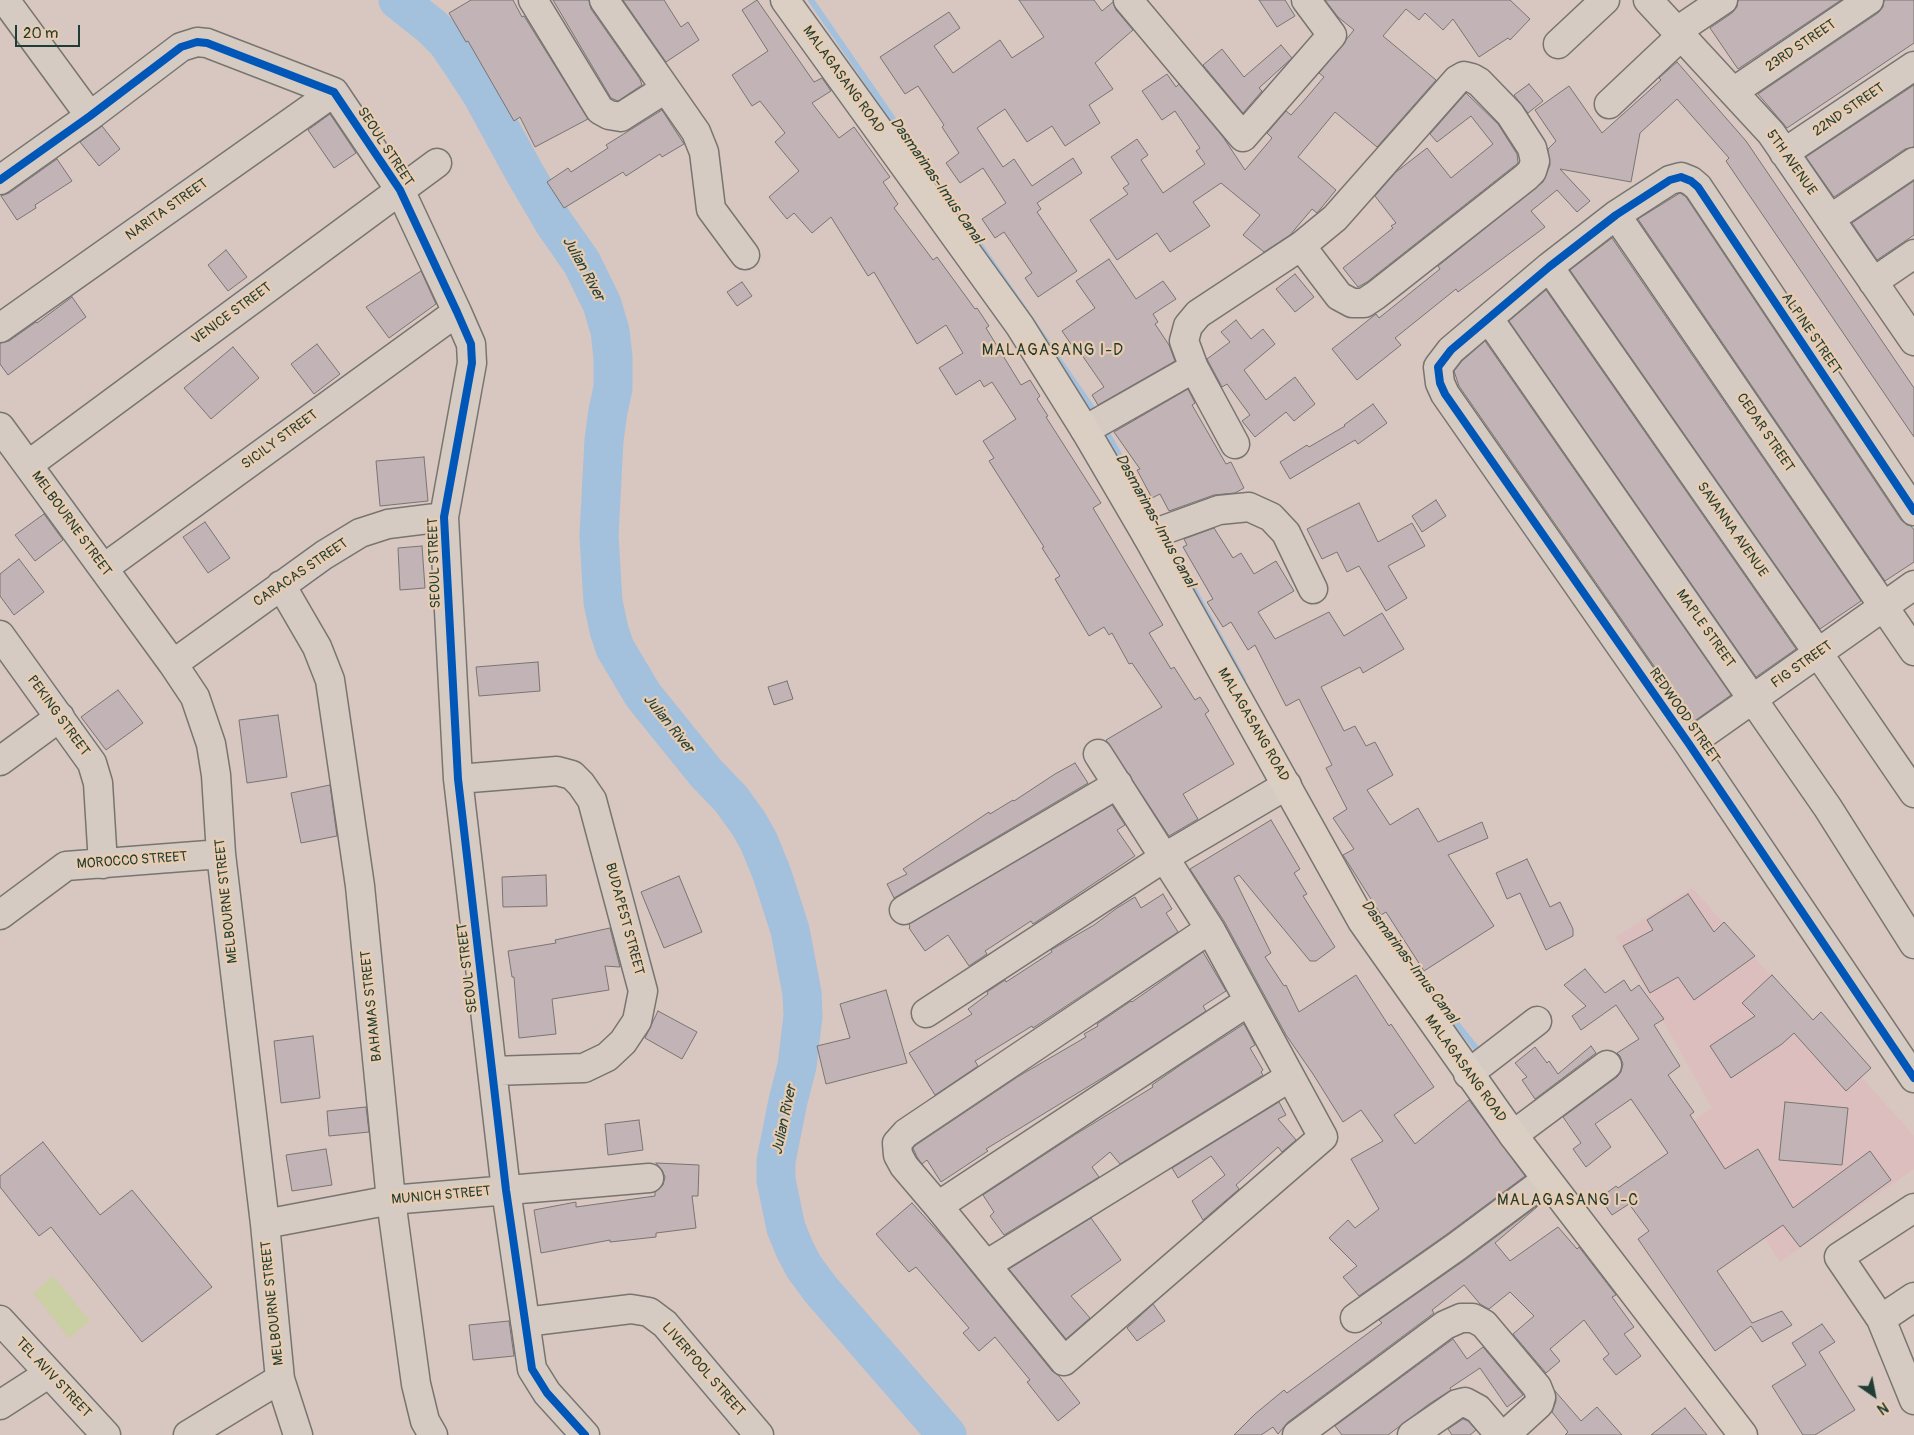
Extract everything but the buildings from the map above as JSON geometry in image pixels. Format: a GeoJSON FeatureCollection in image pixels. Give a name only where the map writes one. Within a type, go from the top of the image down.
{"type":"FeatureCollection","features":[{"type":"Feature","properties":{"kind":"main road","name":"MALAGASANG ROAD"},"geometry":{"type":"LineString","coordinates":[[785,0],[1020,326],[1085,430],[1147,536],[1362,921],[1468,1074],[1546,1180],[1743,1435]]}},
{"type":"Feature","properties":{"kind":"street"},"geometry":{"type":"LineString","coordinates":[[534,0],[600,110],[609,115],[620,117],[665,89]]}},
{"type":"Feature","properties":{"kind":"street"},"geometry":{"type":"LineString","coordinates":[[604,0],[696,132],[704,152],[711,209],[745,255]]}},
{"type":"Feature","properties":{"kind":"street"},"geometry":{"type":"LineString","coordinates":[[1128,0],[1243,137],[1332,35],[1306,0]]}},
{"type":"Feature","properties":{"kind":"street"},"geometry":{"type":"LineString","coordinates":[[1558,44],[1605,0]]}},
{"type":"Feature","properties":{"kind":"street","name":"5TH AVENUE"},"geometry":{"type":"LineString","coordinates":[[1648,0],[1771,133],[1914,341]]}},
{"type":"Feature","properties":{"kind":"street"},"geometry":{"type":"LineString","coordinates":[[1609,104],[1679,34],[1723,0]]}},
{"type":"Feature","properties":{"kind":"street","name":"23RD STREET"},"geometry":{"type":"LineString","coordinates":[[1733,92],[1869,0]]}},
{"type":"Feature","properties":{"kind":"street"},"geometry":{"type":"LineString","coordinates":[[18,4],[90,116]]}},
{"type":"Feature","properties":{"kind":"street"},"geometry":{"type":"LineString","coordinates":[[0,180],[181,48],[197,42],[207,43],[334,92]]}},
{"type":"Feature","properties":{"kind":"street","name":"22ND STREET"},"geometry":{"type":"LineString","coordinates":[[1784,153],[1914,66]]}},
{"type":"Feature","properties":{"kind":"street"},"geometry":{"type":"LineString","coordinates":[[1235,444],[1194,368],[1184,340],[1188,326],[1198,314],[1301,246],[1335,218],[1457,80],[1464,76],[1479,82],[1510,114],[1532,148],[1535,162],[1532,171],[1526,177],[1364,303],[1352,303],[1339,296],[1301,246]]}},
{"type":"Feature","properties":{"kind":"street","name":"SEOUL STREET"},"geometry":{"type":"LineString","coordinates":[[334,92],[400,190],[471,344],[472,363],[444,517],[458,779],[506,1190],[532,1369],[547,1393],[585,1435]]}},
{"type":"Feature","properties":{"kind":"street","name":"NARITA STREET"},"geometry":{"type":"LineString","coordinates":[[0,328],[334,92]]}},
{"type":"Feature","properties":{"kind":"street"},"geometry":{"type":"LineString","coordinates":[[1830,219],[1914,162]]}},
{"type":"Feature","properties":{"kind":"street","name":"VENICE STREET"},"geometry":{"type":"LineString","coordinates":[[28,465],[437,163]]}},
{"type":"Feature","properties":{"kind":"street","name":"ALPINE STREET"},"geometry":{"type":"LineString","coordinates":[[1616,215],[1670,180],[1681,177],[1691,181],[1698,187],[1914,510]]}},
{"type":"Feature","properties":{"kind":"street"},"geometry":{"type":"LineString","coordinates":[[1489,319],[1549,267],[1616,215]]}},
{"type":"Feature","properties":{"kind":"street","name":"CEDAR STREET"},"geometry":{"type":"LineString","coordinates":[[1616,215],[1914,651]]}},
{"type":"Feature","properties":{"kind":"street"},"geometry":{"type":"LineString","coordinates":[[1873,282],[1914,254]]}},
{"type":"Feature","properties":{"kind":"street","name":"SAVANNA AVENUE"},"geometry":{"type":"LineString","coordinates":[[1549,267],[1914,794]]}},
{"type":"Feature","properties":{"kind":"street","name":"SICILY STREET"},"geometry":{"type":"LineString","coordinates":[[104,568],[457,312]]}},
{"type":"Feature","properties":{"kind":"street","name":"REDWOOD STREET"},"geometry":{"type":"LineString","coordinates":[[1489,319],[1451,350],[1438,367],[1440,383],[1445,394],[1689,744],[1914,1078]]}},
{"type":"Feature","properties":{"kind":"street","name":"MAPLE STREET"},"geometry":{"type":"LineString","coordinates":[[1489,319],[1828,808],[1914,944]]}},
{"type":"Feature","properties":{"kind":"street"},"geometry":{"type":"LineString","coordinates":[[1085,430],[1194,368]]}},
{"type":"Feature","properties":{"kind":"street","name":"MELBOURNE STREET"},"geometry":{"type":"LineString","coordinates":[[0,427],[104,568],[195,698],[211,744],[216,775],[221,854],[265,1224],[280,1379],[298,1435]]}},
{"type":"Feature","properties":{"kind":"street"},"geometry":{"type":"LineString","coordinates":[[1147,536],[1219,510],[1249,508],[1271,517],[1286,533],[1313,589]]}},
{"type":"Feature","properties":{"kind":"street","name":"CARACAS STREET"},"geometry":{"type":"LineString","coordinates":[[172,664],[324,555],[360,533],[388,524],[444,517]]}},
{"type":"Feature","properties":{"kind":"street","name":"BAHAMAS STREET"},"geometry":{"type":"LineString","coordinates":[[282,585],[318,647],[330,680],[360,886],[391,1200],[416,1384],[425,1421],[433,1435]]}},
{"type":"Feature","properties":{"kind":"street","name":"FIG STREET"},"geometry":{"type":"LineString","coordinates":[[1689,744],[1914,585]]}},
{"type":"Feature","properties":{"kind":"street","name":"PEKING STREET"},"geometry":{"type":"LineString","coordinates":[[0,635],[92,763],[98,783],[103,864]]}},
{"type":"Feature","properties":{"kind":"street"},"geometry":{"type":"LineString","coordinates":[[0,761],[60,717]]}},
{"type":"Feature","properties":{"kind":"street"},"geometry":{"type":"LineString","coordinates":[[1098,754],[1210,929],[1323,1137],[1064,1361],[904,1166],[898,1155],[897,1143],[906,1133],[1210,929]]}},
{"type":"Feature","properties":{"kind":"street","name":"BUDAPEST STREET"},"geometry":{"type":"LineString","coordinates":[[458,779],[557,771],[572,776],[581,784],[592,800],[642,991],[637,1022],[623,1042],[607,1057],[584,1068],[492,1071]]}},
{"type":"Feature","properties":{"kind":"street"},"geometry":{"type":"LineString","coordinates":[[904,910],[1118,784]]}},
{"type":"Feature","properties":{"kind":"street"},"geometry":{"type":"LineString","coordinates":[[926,1013],[1165,857],[1287,785]]}},
{"type":"Feature","properties":{"kind":"street","name":"MOROCCO STREET"},"geometry":{"type":"LineString","coordinates":[[0,915],[66,866],[221,854]]}},
{"type":"Feature","properties":{"kind":"street"},"geometry":{"type":"LineString","coordinates":[[938,1206],[1249,1001]]}},
{"type":"Feature","properties":{"kind":"street"},"geometry":{"type":"LineString","coordinates":[[1468,1074],[1537,1021]]}},
{"type":"Feature","properties":{"kind":"street"},"geometry":{"type":"LineString","coordinates":[[1513,1135],[1607,1065]]}},
{"type":"Feature","properties":{"kind":"street"},"geometry":{"type":"LineString","coordinates":[[986,1265],[1290,1077]]}},
{"type":"Feature","properties":{"kind":"street","name":"MUNICH STREET"},"geometry":{"type":"LineString","coordinates":[[265,1224],[391,1200],[649,1178]]}},
{"type":"Feature","properties":{"kind":"street"},"geometry":{"type":"LineString","coordinates":[[1355,1318],[1456,1247],[1546,1180]]}},
{"type":"Feature","properties":{"kind":"street"},"geometry":{"type":"LineString","coordinates":[[1913,1396],[1881,1319],[1839,1257],[1914,1208]]}},
{"type":"Feature","properties":{"kind":"street"},"geometry":{"type":"LineString","coordinates":[[1881,1319],[1914,1297]]}},
{"type":"Feature","properties":{"kind":"street","name":"LIVERPOOL STREET"},"geometry":{"type":"LineString","coordinates":[[525,1322],[631,1309],[649,1312],[665,1324],[758,1435]]}},
{"type":"Feature","properties":{"kind":"street"},"geometry":{"type":"LineString","coordinates":[[1297,1435],[1445,1325],[1461,1318],[1473,1318],[1484,1324],[1537,1387],[1541,1397],[1539,1404],[1504,1435]]}},
{"type":"Feature","properties":{"kind":"street","name":"TEL AVIV STREET"},"geometry":{"type":"LineString","coordinates":[[0,1320],[106,1435]]}},
{"type":"Feature","properties":{"kind":"street"},"geometry":{"type":"LineString","coordinates":[[0,1405],[48,1374]]}},
{"type":"Feature","properties":{"kind":"street"},"geometry":{"type":"LineString","coordinates":[[188,1435],[280,1379]]}},
{"type":"Feature","properties":{"kind":"street"},"geometry":{"type":"LineString","coordinates":[[1412,1435],[1457,1404],[1465,1402],[1478,1409],[1500,1435]]}},
{"type":"Feature","properties":{"kind":"shaded area"},"geometry":{"type":"Polygon","coordinates":[[[1692,888],[1914,1136],[1914,1169],[1780,1262],[1691,1123],[1712,1108],[1616,937],[1692,888]]]}},
{"type":"Feature","properties":{"kind":"green space"},"geometry":{"type":"Polygon","coordinates":[[[53,1276],[90,1321],[69,1338],[33,1293],[53,1276]]]}},
{"type":"Feature","properties":{"kind":"waterway","name":"Julian River"},"geometry":{"type":"LineString","coordinates":[[398,0],[431,26],[447,42],[464,67],[481,93],[554,223],[582,263],[602,304],[610,331],[613,357],[613,388],[604,440],[599,536],[603,602],[609,630],[615,648],[643,695],[706,773],[731,799],[749,824],[759,842],[772,874],[790,930],[802,993],[803,1016],[797,1066],[776,1161],[776,1180],[786,1228],[804,1267],[821,1290],[947,1435]]}},
{"type":"Feature","properties":{"kind":"waterway","name":"Dasmarinas-Imus Canal"},"geometry":{"type":"LineString","coordinates":[[811,0],[1098,417]]}},
{"type":"Feature","properties":{"kind":"waterway","name":"Dasmarinas-Imus Canal"},"geometry":{"type":"LineString","coordinates":[[1104,428],[1159,526]]}},
{"type":"Feature","properties":{"kind":"waterway","name":"Dasmarinas-Imus Canal"},"geometry":{"type":"LineString","coordinates":[[1165,537],[1243,680]]}},
{"type":"Feature","properties":{"kind":"waterway","name":"Dasmarinas-Imus Canal"},"geometry":{"type":"LineString","coordinates":[[1404,958],[1480,1053]]}},
{"type":"Feature","properties":{"kind":"cycle path"},"geometry":{"type":"LineString","coordinates":[[0,180],[90,116],[181,47],[197,42],[207,43],[334,92],[400,190],[457,312],[471,344],[472,363],[444,517],[458,779],[506,1190],[532,1369],[547,1393],[585,1435]]}},
{"type":"Feature","properties":{"kind":"cycle path"},"geometry":{"type":"LineString","coordinates":[[1914,511],[1698,187],[1691,181],[1681,177],[1670,180],[1616,215],[1549,267],[1451,350],[1438,367],[1440,383],[1445,394],[1689,744],[1914,1078]]}},
{"type":"Feature","properties":{"kind":"district","name":"MALAGASANG I-D"},"geometry":{"type":"Point","coordinates":[1053,351]}},
{"type":"Feature","properties":{"kind":"district","name":"MALAGASANG I-C"},"geometry":{"type":"Point","coordinates":[1568,1201]}}]}
